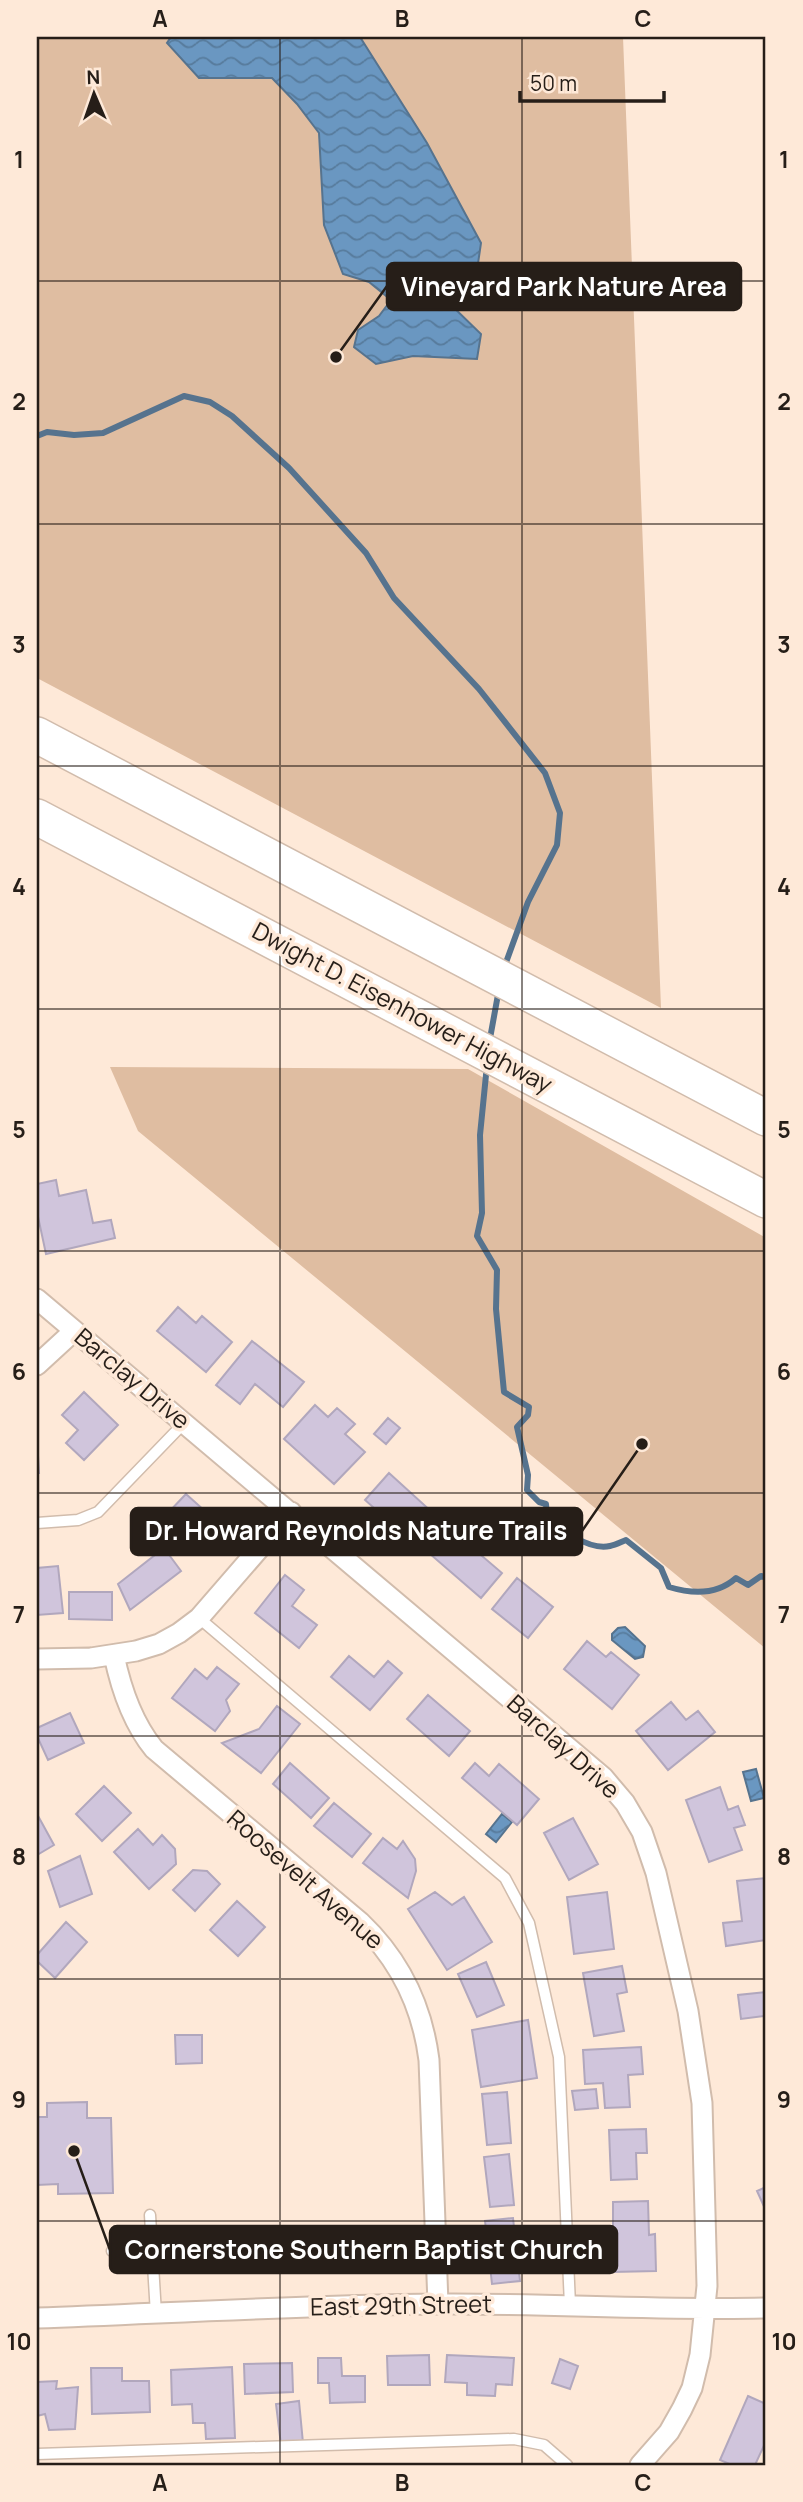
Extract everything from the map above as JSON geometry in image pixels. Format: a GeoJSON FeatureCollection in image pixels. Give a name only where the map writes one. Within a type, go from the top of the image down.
{"type":"FeatureCollection","features":[{"type":"Feature","properties":{"kind":"highway"},"geometry":{"type":"LineString","coordinates":[[37,735],[766,1118]]}},
{"type":"Feature","properties":{"kind":"highway","name":"Dwight D. Eisenhower Highway"},"geometry":{"type":"LineString","coordinates":[[37,817],[766,1200]]}},
{"type":"Feature","properties":{"kind":"street","name":"Barclay Drive"},"geometry":{"type":"LineString","coordinates":[[37,1299],[603,1777],[625,1803],[642,1832],[665,1913],[696,2057],[702,2103],[706,2310],[692,2388],[669,2432],[640,2465]]}},
{"type":"Feature","properties":{"kind":"street"},"geometry":{"type":"LineString","coordinates":[[37,1365],[74,1331]]}},
{"type":"Feature","properties":{"kind":"street"},"geometry":{"type":"LineString","coordinates":[[37,1659],[114,1656],[159,1644],[179,1633],[200,1618],[290,1512]]}},
{"type":"Feature","properties":{"kind":"street","name":"Roosevelt Avenue"},"geometry":{"type":"LineString","coordinates":[[114,1656],[119,1680],[135,1721],[154,1749],[360,1922],[388,1952],[409,1987],[422,2021],[429,2060],[438,2304]]}},
{"type":"Feature","properties":{"kind":"street","name":"East 29th Street"},"geometry":{"type":"LineString","coordinates":[[37,2318],[438,2304],[706,2310],[766,2308]]}},
{"type":"Feature","properties":{"kind":"lane"},"geometry":{"type":"LineString","coordinates":[[37,1523],[78,1520],[98,1512],[184,1422]]}},
{"type":"Feature","properties":{"kind":"lane"},"geometry":{"type":"LineString","coordinates":[[200,1618],[505,1878],[529,1923],[559,2057],[570,2305]]}},
{"type":"Feature","properties":{"kind":"lane"},"geometry":{"type":"LineString","coordinates":[[150,2215],[156,2314]]}},
{"type":"Feature","properties":{"kind":"lane"},"geometry":{"type":"LineString","coordinates":[[112,2251],[152,2249]]}},
{"type":"Feature","properties":{"kind":"lane"},"geometry":{"type":"LineString","coordinates":[[37,2454],[514,2439],[544,2445],[567,2465]]}},
{"type":"Feature","properties":{"kind":"shaded area"},"geometry":{"type":"Polygon","coordinates":[[[37,37],[623,37],[661,1008],[37,678],[37,37]]]}},
{"type":"Feature","properties":{"kind":"shaded area"},"geometry":{"type":"Polygon","coordinates":[[[110,1067],[468,1069],[766,1238],[766,1649],[138,1131],[110,1067]]]}},
{"type":"Feature","properties":{"kind":"water"},"geometry":{"type":"Polygon","coordinates":[[[171,37],[360,37],[427,143],[481,243],[476,277],[436,279],[431,300],[448,302],[481,334],[477,359],[413,356],[376,364],[354,347],[358,330],[379,316],[391,300],[369,282],[343,274],[324,225],[319,133],[297,104],[272,78],[199,78],[167,43],[171,37]]]}},
{"type":"Feature","properties":{"kind":"water"},"geometry":{"type":"Polygon","coordinates":[[[625,1627],[645,1646],[643,1657],[635,1659],[612,1640],[612,1634],[618,1628],[625,1627]]]}},
{"type":"Feature","properties":{"kind":"water"},"geometry":{"type":"Polygon","coordinates":[[[756,1769],[764,1798],[751,1801],[743,1772],[756,1769]]]}},
{"type":"Feature","properties":{"kind":"water"},"geometry":{"type":"Polygon","coordinates":[[[502,1814],[512,1822],[496,1842],[486,1834],[502,1814]]]}},
{"type":"Feature","properties":{"kind":"building"},"geometry":{"type":"Polygon","coordinates":[[[56,1180],[59,1196],[86,1190],[93,1223],[111,1220],[115,1238],[46,1254],[37,1212],[37,1184],[56,1180]]]}},
{"type":"Feature","properties":{"kind":"building"},"geometry":{"type":"Polygon","coordinates":[[[178,1307],[196,1323],[202,1316],[232,1342],[206,1372],[157,1331],[178,1307]]]}},
{"type":"Feature","properties":{"kind":"building"},"geometry":{"type":"Polygon","coordinates":[[[252,1341],[304,1382],[283,1407],[255,1384],[240,1404],[216,1385],[252,1341]]]}},
{"type":"Feature","properties":{"kind":"building"},"geometry":{"type":"Polygon","coordinates":[[[84,1392],[118,1425],[84,1460],[66,1443],[78,1430],[62,1415],[84,1392]]]}},
{"type":"Feature","properties":{"kind":"building"},"geometry":{"type":"Polygon","coordinates":[[[315,1405],[328,1417],[337,1408],[355,1424],[345,1434],[365,1452],[334,1484],[284,1439],[315,1405]]]}},
{"type":"Feature","properties":{"kind":"building"},"geometry":{"type":"Polygon","coordinates":[[[388,1418],[400,1428],[386,1444],[374,1434],[388,1418]]]}},
{"type":"Feature","properties":{"kind":"building"},"geometry":{"type":"Polygon","coordinates":[[[37,1438],[39,1473],[37,1473],[37,1438]]]}},
{"type":"Feature","properties":{"kind":"building"},"geometry":{"type":"Polygon","coordinates":[[[389,1473],[433,1513],[409,1539],[365,1500],[389,1473]]]}},
{"type":"Feature","properties":{"kind":"building"},"geometry":{"type":"Polygon","coordinates":[[[186,1494],[215,1520],[195,1542],[166,1515],[186,1494]]]}},
{"type":"Feature","properties":{"kind":"building"},"geometry":{"type":"Polygon","coordinates":[[[457,1522],[489,1549],[482,1556],[502,1573],[481,1598],[430,1554],[457,1522]]]}},
{"type":"Feature","properties":{"kind":"building"},"geometry":{"type":"Polygon","coordinates":[[[164,1548],[181,1571],[130,1610],[118,1584],[164,1548]]]}},
{"type":"Feature","properties":{"kind":"building"},"geometry":{"type":"Polygon","coordinates":[[[58,1566],[63,1613],[37,1615],[37,1568],[58,1566]]]}},
{"type":"Feature","properties":{"kind":"building"},"geometry":{"type":"Polygon","coordinates":[[[285,1575],[304,1590],[292,1606],[317,1625],[299,1648],[255,1613],[285,1575]]]}},
{"type":"Feature","properties":{"kind":"building"},"geometry":{"type":"Polygon","coordinates":[[[517,1578],[553,1607],[528,1638],[492,1609],[517,1578]]]}},
{"type":"Feature","properties":{"kind":"building"},"geometry":{"type":"Polygon","coordinates":[[[69,1592],[112,1592],[112,1620],[69,1619],[69,1592]]]}},
{"type":"Feature","properties":{"kind":"building"},"geometry":{"type":"Polygon","coordinates":[[[587,1641],[606,1657],[611,1652],[639,1675],[612,1709],[564,1669],[587,1641]]]}},
{"type":"Feature","properties":{"kind":"building"},"geometry":{"type":"Polygon","coordinates":[[[349,1656],[374,1677],[388,1661],[402,1673],[370,1710],[331,1677],[349,1656]]]}},
{"type":"Feature","properties":{"kind":"building"},"geometry":{"type":"Polygon","coordinates":[[[217,1667],[239,1684],[226,1700],[230,1711],[215,1731],[172,1698],[195,1669],[207,1679],[217,1667]]]}},
{"type":"Feature","properties":{"kind":"building"},"geometry":{"type":"Polygon","coordinates":[[[428,1695],[470,1731],[449,1756],[407,1719],[428,1695]]]}},
{"type":"Feature","properties":{"kind":"building"},"geometry":{"type":"Polygon","coordinates":[[[671,1702],[686,1720],[698,1711],[715,1732],[668,1770],[636,1731],[671,1702]]]}},
{"type":"Feature","properties":{"kind":"building"},"geometry":{"type":"Polygon","coordinates":[[[277,1706],[300,1724],[261,1773],[222,1743],[259,1729],[277,1706]]]}},
{"type":"Feature","properties":{"kind":"building"},"geometry":{"type":"Polygon","coordinates":[[[70,1713],[84,1743],[48,1760],[37,1736],[37,1728],[70,1713]]]}},
{"type":"Feature","properties":{"kind":"building"},"geometry":{"type":"Polygon","coordinates":[[[290,1763],[329,1798],[311,1818],[273,1784],[290,1763]]]}},
{"type":"Feature","properties":{"kind":"building"},"geometry":{"type":"Polygon","coordinates":[[[475,1763],[489,1776],[499,1764],[539,1799],[517,1825],[462,1778],[475,1763]]]}},
{"type":"Feature","properties":{"kind":"building"},"geometry":{"type":"Polygon","coordinates":[[[104,1786],[131,1813],[102,1841],[76,1814],[104,1786]]]}},
{"type":"Feature","properties":{"kind":"building"},"geometry":{"type":"Polygon","coordinates":[[[720,1787],[728,1810],[738,1806],[745,1825],[734,1828],[742,1850],[709,1862],[686,1800],[720,1787]]]}},
{"type":"Feature","properties":{"kind":"building"},"geometry":{"type":"Polygon","coordinates":[[[334,1803],[371,1834],[352,1857],[314,1826],[334,1803]]]}},
{"type":"Feature","properties":{"kind":"building"},"geometry":{"type":"Polygon","coordinates":[[[37,1814],[54,1845],[37,1855],[37,1814]]]}},
{"type":"Feature","properties":{"kind":"building"},"geometry":{"type":"Polygon","coordinates":[[[573,1818],[598,1864],[569,1880],[544,1833],[573,1818]]]}},
{"type":"Feature","properties":{"kind":"building"},"geometry":{"type":"Polygon","coordinates":[[[138,1829],[153,1845],[162,1835],[175,1849],[176,1864],[149,1889],[114,1852],[138,1829]]]}},
{"type":"Feature","properties":{"kind":"building"},"geometry":{"type":"Polygon","coordinates":[[[383,1838],[397,1849],[403,1841],[415,1859],[416,1871],[408,1898],[363,1863],[383,1838]]]}},
{"type":"Feature","properties":{"kind":"building"},"geometry":{"type":"Polygon","coordinates":[[[80,1856],[92,1894],[60,1907],[48,1871],[80,1856]]]}},
{"type":"Feature","properties":{"kind":"building"},"geometry":{"type":"Polygon","coordinates":[[[193,1870],[207,1871],[220,1884],[195,1911],[173,1890],[193,1870]]]}},
{"type":"Feature","properties":{"kind":"building"},"geometry":{"type":"Polygon","coordinates":[[[766,1878],[766,1940],[726,1946],[723,1923],[742,1921],[737,1881],[766,1878]]]}},
{"type":"Feature","properties":{"kind":"building"},"geometry":{"type":"Polygon","coordinates":[[[435,1892],[452,1905],[464,1897],[492,1942],[447,1970],[408,1909],[435,1892]]]}},
{"type":"Feature","properties":{"kind":"building"},"geometry":{"type":"Polygon","coordinates":[[[607,1892],[614,1949],[574,1954],[567,1897],[607,1892]]]}},
{"type":"Feature","properties":{"kind":"building"},"geometry":{"type":"Polygon","coordinates":[[[237,1901],[265,1927],[238,1956],[210,1930],[237,1901]]]}},
{"type":"Feature","properties":{"kind":"building"},"geometry":{"type":"Polygon","coordinates":[[[66,1922],[87,1942],[55,1978],[37,1961],[37,1955],[66,1922]]]}},
{"type":"Feature","properties":{"kind":"building"},"geometry":{"type":"Polygon","coordinates":[[[486,1962],[504,2005],[477,2017],[458,1974],[486,1962]]]}},
{"type":"Feature","properties":{"kind":"building"},"geometry":{"type":"Polygon","coordinates":[[[622,1966],[627,1992],[617,1994],[624,2031],[594,2036],[583,1973],[622,1966]]]}},
{"type":"Feature","properties":{"kind":"building"},"geometry":{"type":"Polygon","coordinates":[[[766,1992],[766,2036],[764,2016],[741,2019],[738,1995],[766,1992]]]}},
{"type":"Feature","properties":{"kind":"building"},"geometry":{"type":"Polygon","coordinates":[[[528,2020],[537,2078],[481,2087],[472,2030],[528,2020]]]}},
{"type":"Feature","properties":{"kind":"building"},"geometry":{"type":"Polygon","coordinates":[[[175,2035],[202,2035],[202,2063],[176,2064],[175,2035]]]}},
{"type":"Feature","properties":{"kind":"building"},"geometry":{"type":"Polygon","coordinates":[[[641,2047],[643,2074],[628,2075],[630,2107],[605,2108],[603,2083],[585,2084],[583,2050],[641,2047]]]}},
{"type":"Feature","properties":{"kind":"building"},"geometry":{"type":"Polygon","coordinates":[[[596,2089],[598,2108],[575,2110],[572,2091],[596,2089]]]}},
{"type":"Feature","properties":{"kind":"building"},"geometry":{"type":"Polygon","coordinates":[[[507,2092],[511,2143],[487,2145],[482,2094],[507,2092]]]}},
{"type":"Feature","properties":{"kind":"building"},"geometry":{"type":"Polygon","coordinates":[[[87,2102],[87,2118],[111,2118],[113,2193],[58,2194],[58,2184],[37,2185],[37,2117],[47,2117],[47,2103],[87,2102]]]}},
{"type":"Feature","properties":{"kind":"building"},"geometry":{"type":"Polygon","coordinates":[[[646,2129],[647,2153],[636,2153],[637,2179],[611,2180],[609,2130],[646,2129]]]}},
{"type":"Feature","properties":{"kind":"building"},"geometry":{"type":"Polygon","coordinates":[[[509,2154],[514,2205],[490,2207],[484,2157],[509,2154]]]}},
{"type":"Feature","properties":{"kind":"building"},"geometry":{"type":"Polygon","coordinates":[[[766,2187],[766,2211],[757,2191],[766,2187]]]}},
{"type":"Feature","properties":{"kind":"building"},"geometry":{"type":"Polygon","coordinates":[[[648,2201],[649,2235],[655,2234],[656,2271],[613,2272],[613,2260],[600,2260],[599,2229],[613,2229],[613,2202],[648,2201]]]}},
{"type":"Feature","properties":{"kind":"building"},"geometry":{"type":"Polygon","coordinates":[[[513,2218],[520,2281],[492,2284],[485,2221],[513,2218]]]}},
{"type":"Feature","properties":{"kind":"building"},"geometry":{"type":"Polygon","coordinates":[[[429,2355],[430,2385],[388,2385],[387,2356],[429,2355]]]}},
{"type":"Feature","properties":{"kind":"building"},"geometry":{"type":"Polygon","coordinates":[[[447,2355],[514,2358],[512,2385],[496,2384],[495,2396],[467,2395],[467,2383],[445,2382],[447,2355]]]}},
{"type":"Feature","properties":{"kind":"building"},"geometry":{"type":"Polygon","coordinates":[[[318,2358],[341,2358],[342,2376],[365,2376],[365,2402],[330,2403],[329,2383],[318,2383],[318,2358]]]}},
{"type":"Feature","properties":{"kind":"building"},"geometry":{"type":"Polygon","coordinates":[[[560,2359],[578,2366],[570,2389],[552,2383],[560,2359]]]}},
{"type":"Feature","properties":{"kind":"building"},"geometry":{"type":"Polygon","coordinates":[[[292,2363],[293,2392],[245,2394],[244,2364],[292,2363]]]}},
{"type":"Feature","properties":{"kind":"building"},"geometry":{"type":"Polygon","coordinates":[[[232,2367],[235,2438],[206,2439],[205,2423],[193,2423],[192,2404],[172,2405],[171,2370],[232,2367]]]}},
{"type":"Feature","properties":{"kind":"building"},"geometry":{"type":"Polygon","coordinates":[[[91,2368],[122,2368],[122,2381],[149,2381],[150,2412],[92,2414],[91,2368]]]}},
{"type":"Feature","properties":{"kind":"building"},"geometry":{"type":"Polygon","coordinates":[[[57,2381],[56,2389],[78,2387],[75,2429],[49,2430],[45,2414],[37,2416],[37,2382],[57,2381]]]}},
{"type":"Feature","properties":{"kind":"building"},"geometry":{"type":"Polygon","coordinates":[[[748,2396],[766,2404],[766,2441],[755,2465],[732,2465],[720,2460],[748,2396]]]}},
{"type":"Feature","properties":{"kind":"building"},"geometry":{"type":"Polygon","coordinates":[[[299,2401],[303,2443],[281,2445],[276,2404],[299,2401]]]}},
{"type":"Feature","properties":{"kind":"waterway"},"geometry":{"type":"LineString","coordinates":[[37,436],[47,432],[74,435],[103,433],[184,396],[210,402],[232,416],[289,468],[366,553],[394,598],[479,689],[545,773],[560,813],[557,845],[528,902],[504,968]]}},
{"type":"Feature","properties":{"kind":"waterway"},"geometry":{"type":"LineString","coordinates":[[489,1044],[499,989]]}},
{"type":"Feature","properties":{"kind":"waterway"},"geometry":{"type":"LineString","coordinates":[[487,1065],[480,1135],[482,1213],[477,1236],[497,1270],[496,1309],[504,1392],[529,1407],[528,1415],[517,1427],[528,1475],[527,1490],[539,1502],[546,1504],[547,1516],[576,1538],[602,1547],[626,1540],[661,1568],[669,1587],[704,1592],[721,1588],[736,1578],[748,1585],[761,1576],[766,1577]]}},
{"type":"Feature","properties":{"kind":"place","name":"Vineyard Park Nature Area"},"geometry":{"type":"Point","coordinates":[336,357]}},
{"type":"Feature","properties":{"kind":"place","name":"Dr. Howard Reynolds Nature Trails"},"geometry":{"type":"Point","coordinates":[642,1444]}},
{"type":"Feature","properties":{"kind":"place","name":"Cornerstone Southern Baptist Church"},"geometry":{"type":"Point","coordinates":[74,2151]}}]}
